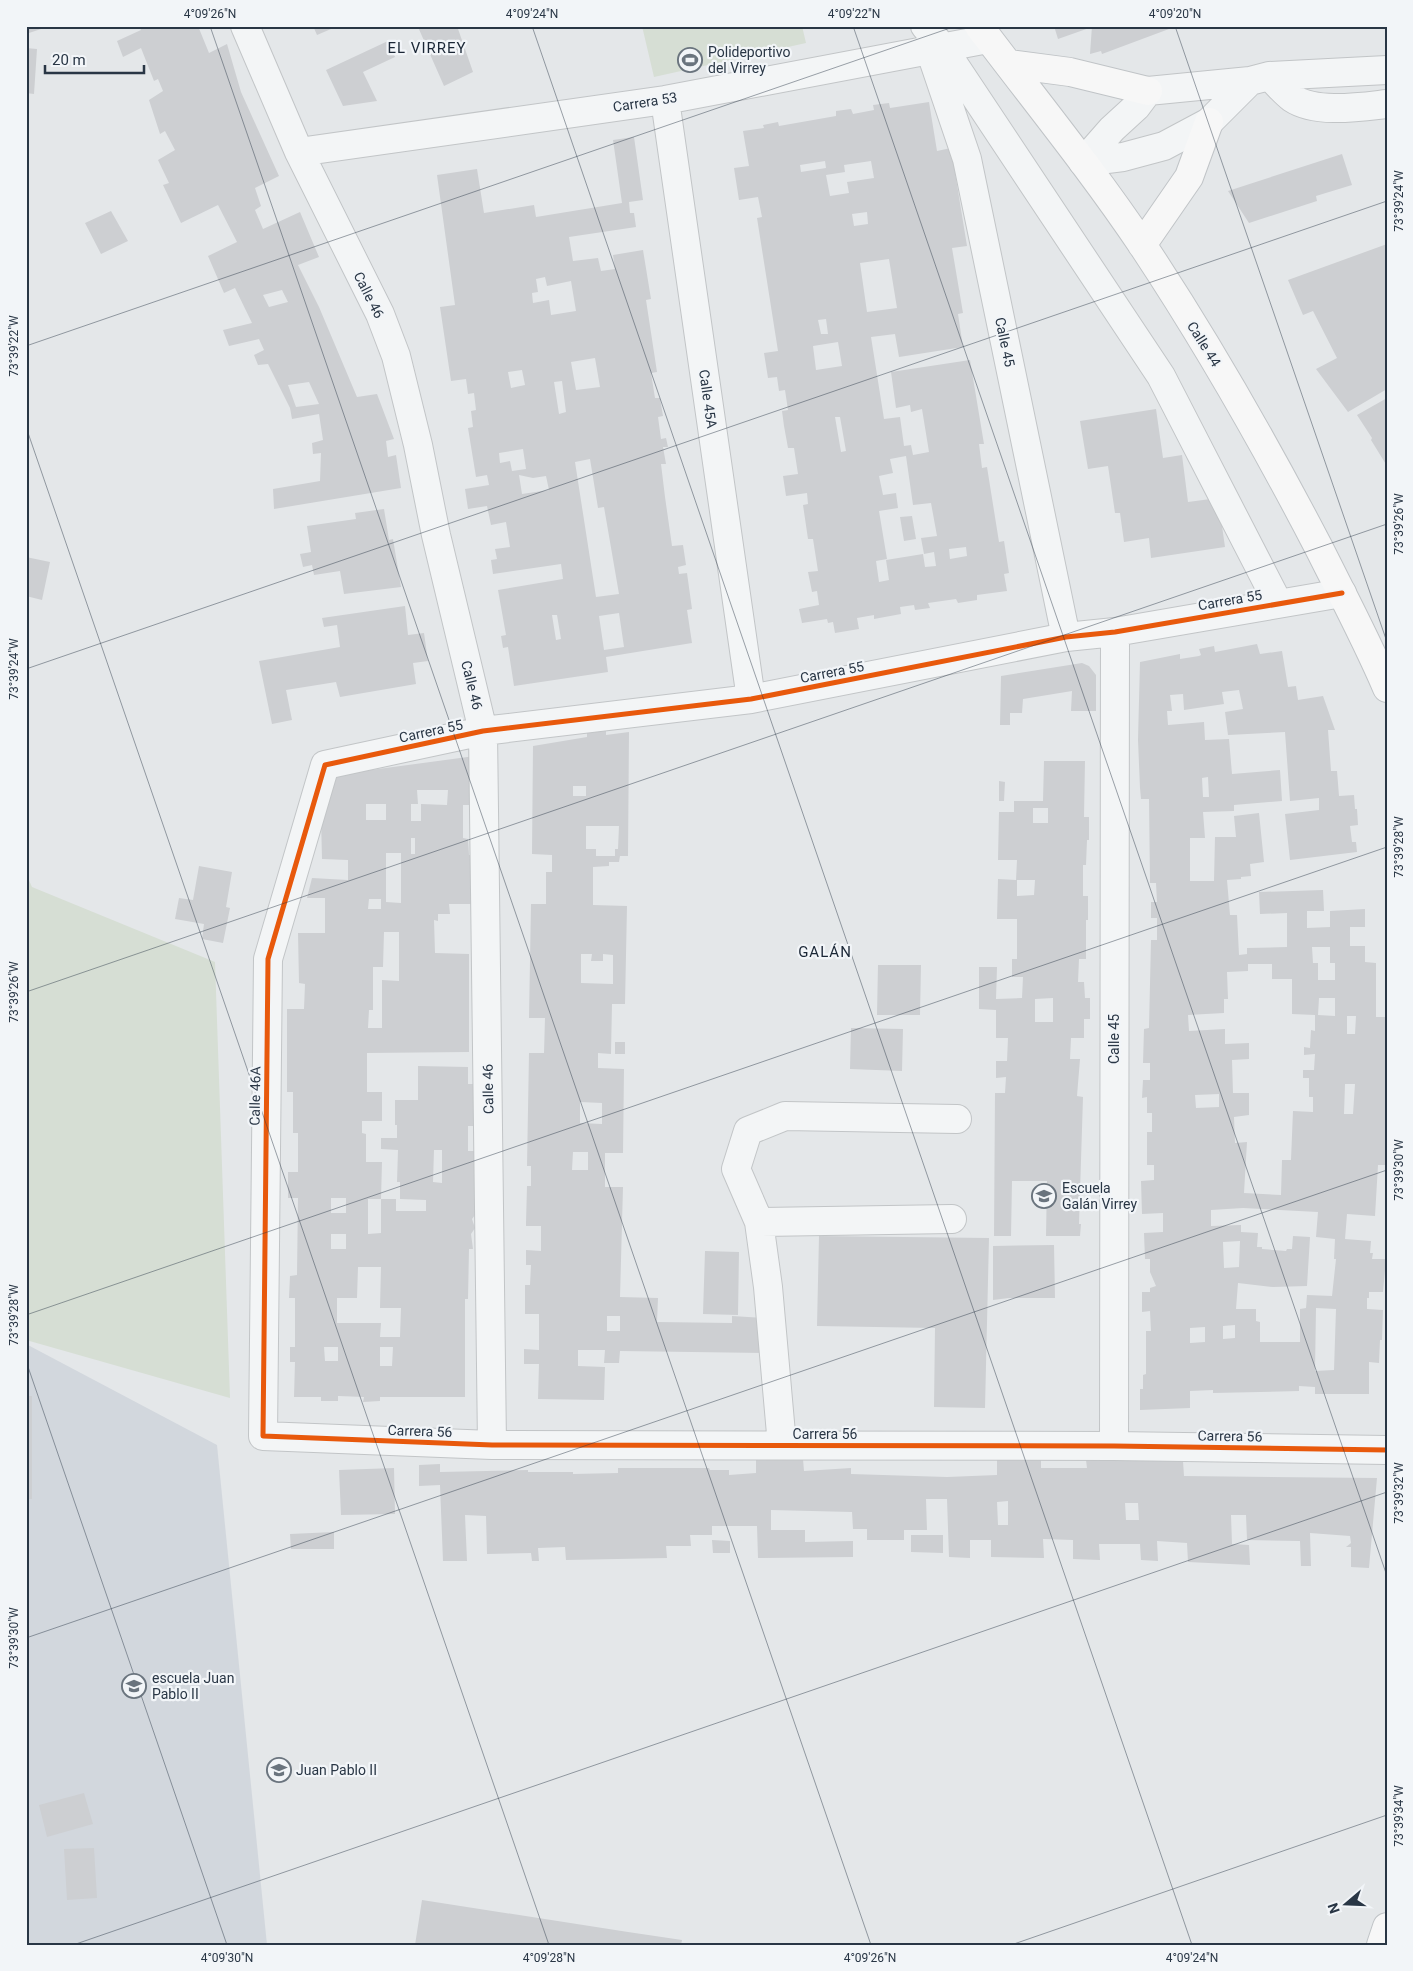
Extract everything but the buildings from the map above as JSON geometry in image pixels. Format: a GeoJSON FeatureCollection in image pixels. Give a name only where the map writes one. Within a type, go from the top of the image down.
{"type":"FeatureCollection","features":[{"type":"Feature","properties":{"kind":"main road","name":"Calle 44"},"geometry":{"type":"LineString","coordinates":[[984,33],[1083,162],[1142,245],[1213,357],[1262,441],[1342,593],[1387,688]]}},
{"type":"Feature","properties":{"kind":"main road"},"geometry":{"type":"LineString","coordinates":[[1009,64],[1070,72],[1148,92]]}},
{"type":"Feature","properties":{"kind":"main road"},"geometry":{"type":"LineString","coordinates":[[1142,245],[1189,177],[1209,122]]}},
{"type":"Feature","properties":{"kind":"main road"},"geometry":{"type":"LineString","coordinates":[[1381,1945],[1387,1927]]}},
{"type":"Feature","properties":{"kind":"street","name":"Calle 46"},"geometry":{"type":"LineString","coordinates":[[245,26],[298,152],[380,314],[396,356],[483,731],[492,1445]]}},
{"type":"Feature","properties":{"kind":"street","name":"Carrera 53"},"geometry":{"type":"LineString","coordinates":[[298,152],[665,100],[933,42],[984,33]]}},
{"type":"Feature","properties":{"kind":"street"},"geometry":{"type":"LineString","coordinates":[[933,42],[1161,376],[1278,603]]}},
{"type":"Feature","properties":{"kind":"street","name":"Calle 45"},"geometry":{"type":"LineString","coordinates":[[933,42],[967,159],[1066,637]]}},
{"type":"Feature","properties":{"kind":"street"},"geometry":{"type":"LineString","coordinates":[[1083,162],[1148,92],[1328,72],[1387,70]]}},
{"type":"Feature","properties":{"kind":"street"},"geometry":{"type":"LineString","coordinates":[[1260,79],[1293,98],[1318,107],[1346,108],[1387,104]]}},
{"type":"Feature","properties":{"kind":"street"},"geometry":{"type":"LineString","coordinates":[[1083,162],[1124,158],[1164,146],[1209,122],[1260,79]]}},
{"type":"Feature","properties":{"kind":"street","name":"Calle 45A"},"geometry":{"type":"LineString","coordinates":[[665,100],[751,699]]}},
{"type":"Feature","properties":{"kind":"street","name":"Carrera 55"},"geometry":{"type":"LineString","coordinates":[[325,765],[483,731],[751,699],[1066,637],[1114,632],[1342,593]]}},
{"type":"Feature","properties":{"kind":"street","name":"Calle 45"},"geometry":{"type":"LineString","coordinates":[[1114,632],[1114,1446]]}},
{"type":"Feature","properties":{"kind":"street","name":"Calle 46A"},"geometry":{"type":"LineString","coordinates":[[262,1436],[268,959],[325,765]]}},
{"type":"Feature","properties":{"kind":"street"},"geometry":{"type":"LineString","coordinates":[[782,1445],[768,1286],[759,1222],[736,1169],[748,1131],[784,1116],[957,1119]]}},
{"type":"Feature","properties":{"kind":"street"},"geometry":{"type":"LineString","coordinates":[[759,1222],[952,1219]]}},
{"type":"Feature","properties":{"kind":"street","name":"Carrera 56"},"geometry":{"type":"LineString","coordinates":[[262,1436],[492,1445],[1114,1446],[1387,1450]]}},
{"type":"Feature","properties":{"kind":"shaded area","name":"Polideportivo del Virrey"},"geometry":{"type":"Polygon","coordinates":[[[642,26],[802,26],[806,43],[654,77],[642,26]]]}},
{"type":"Feature","properties":{"kind":"shaded area"},"geometry":{"type":"Polygon","coordinates":[[[26,874],[32,887],[215,962],[230,1398],[26,1340],[26,874]]]}},
{"type":"Feature","properties":{"kind":"shaded area","name":"escuela Juan Pablo II"},"geometry":{"type":"Polygon","coordinates":[[[26,1344],[217,1445],[267,1945],[30,1945],[26,1940],[26,1344]]]}},
{"type":"Feature","properties":{"kind":"cycle path"},"geometry":{"type":"LineString","coordinates":[[1342,593],[1115,632],[1066,637],[751,699],[483,731],[325,765],[268,959],[263,1436],[492,1445],[1114,1446],[1387,1450]]}},
{"type":"Feature","properties":{"kind":"place","name":"Polideportivo del Virrey"},"geometry":{"type":"Point","coordinates":[690,60]}},
{"type":"Feature","properties":{"kind":"place","name":"Escuela Galán Virrey"},"geometry":{"type":"Point","coordinates":[1044,1196]}},
{"type":"Feature","properties":{"kind":"place","name":"escuela Juan Pablo II"},"geometry":{"type":"Point","coordinates":[134,1686]}},
{"type":"Feature","properties":{"kind":"place","name":"Juan Pablo II"},"geometry":{"type":"Point","coordinates":[279,1770]}},
{"type":"Feature","properties":{"kind":"district","name":"EL VIRREY"},"geometry":{"type":"Point","coordinates":[427,48]}},
{"type":"Feature","properties":{"kind":"district","name":"GALÁN"},"geometry":{"type":"Point","coordinates":[825,952]}}]}
